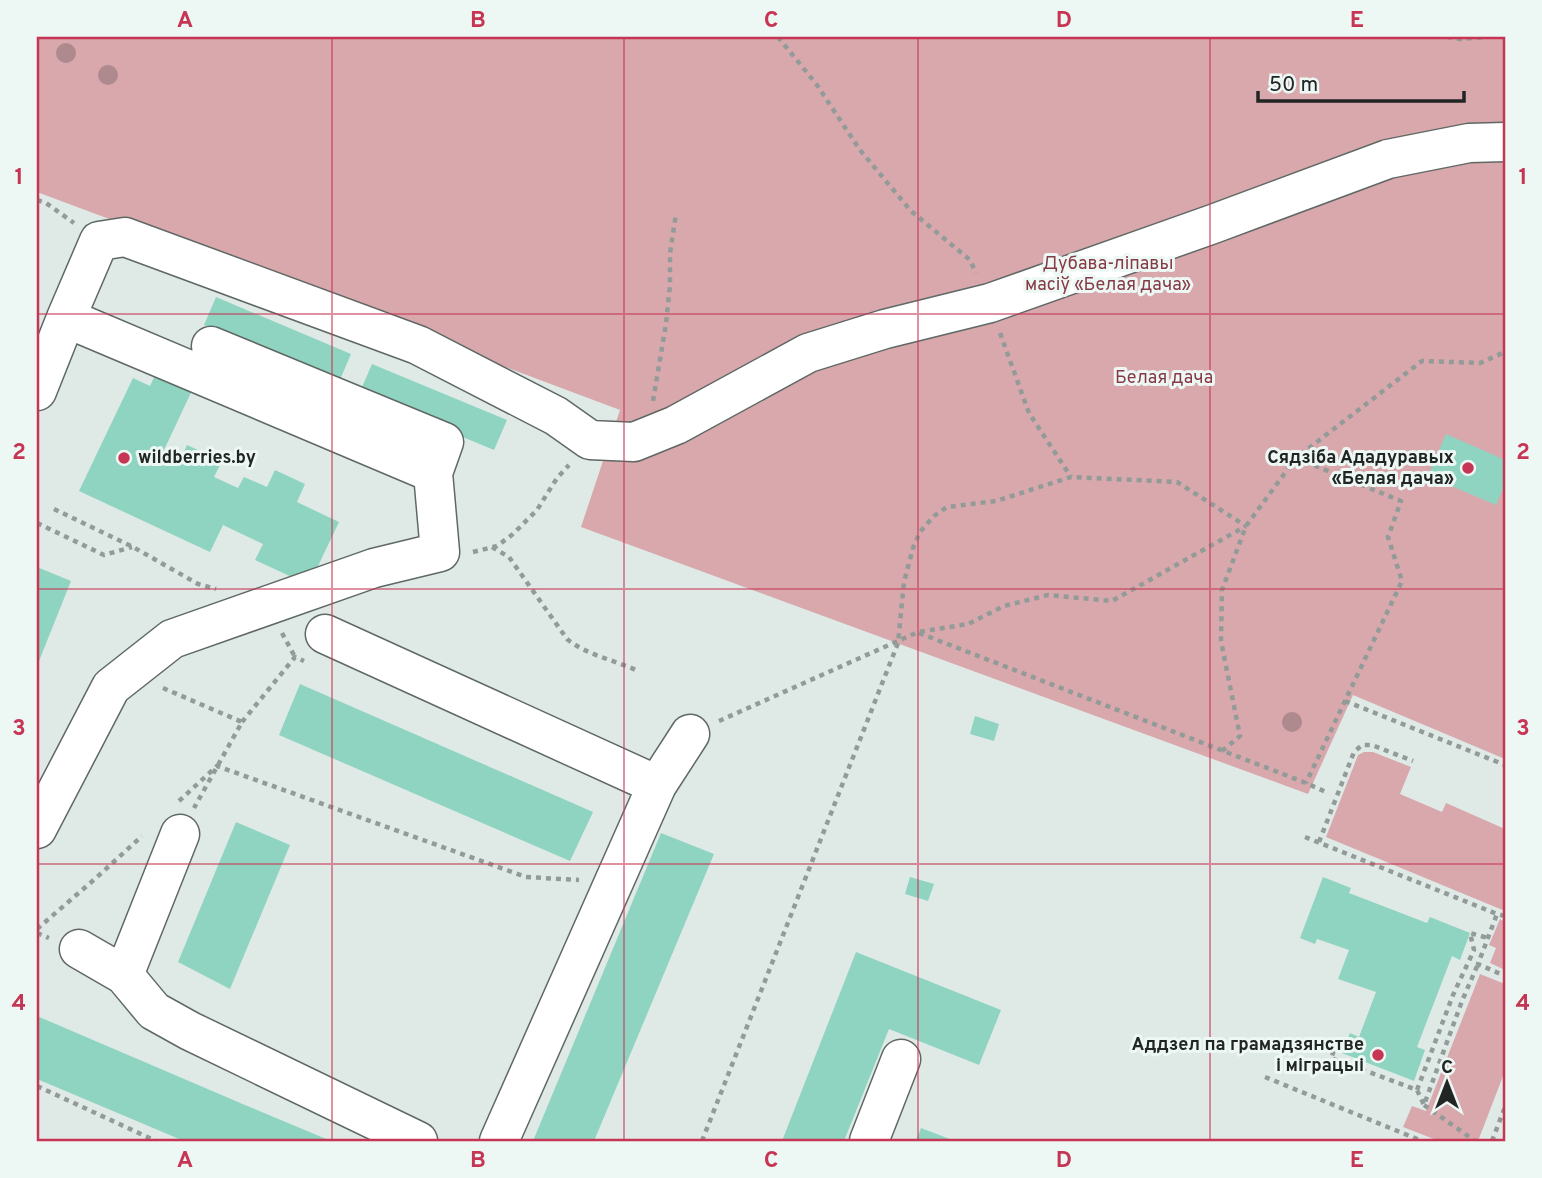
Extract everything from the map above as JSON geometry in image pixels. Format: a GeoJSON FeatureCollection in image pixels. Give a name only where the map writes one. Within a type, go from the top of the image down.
{"type":"FeatureCollection","features":[{"type":"Feature","properties":{"kind":"lane"},"geometry":{"type":"LineString","coordinates":[[37,391],[99,241],[125,237],[418,345],[556,416],[590,440],[634,442],[676,425],[808,354],[885,329],[990,303],[1388,159],[1469,143],[1505,142]]}},
{"type":"Feature","properties":{"kind":"lane"},"geometry":{"type":"LineString","coordinates":[[66,318],[433,473]]}},
{"type":"Feature","properties":{"kind":"lane"},"geometry":{"type":"LineString","coordinates":[[37,829],[111,687],[172,639],[374,568],[440,552],[433,473],[444,442],[211,346]]}},
{"type":"Feature","properties":{"kind":"lane"},"geometry":{"type":"LineString","coordinates":[[309,651],[657,785]]}},
{"type":"Feature","properties":{"kind":"lane"},"geometry":{"type":"LineString","coordinates":[[499,1141],[657,785],[690,734]]}},
{"type":"Feature","properties":{"kind":"lane"},"geometry":{"type":"LineString","coordinates":[[124,975],[168,823]]}},
{"type":"Feature","properties":{"kind":"lane"},"geometry":{"type":"LineString","coordinates":[[79,949],[124,975],[154,1011],[418,1141]]}},
{"type":"Feature","properties":{"kind":"lane"},"geometry":{"type":"LineString","coordinates":[[869,1141],[901,1059]]}},
{"type":"Feature","properties":{"kind":"path"},"geometry":{"type":"LineString","coordinates":[[778,37],[817,85],[860,150],[911,211],[970,260],[990,303],[1029,413],[1071,477]]}},
{"type":"Feature","properties":{"kind":"path"},"geometry":{"type":"LineString","coordinates":[[1447,37],[1488,37]]}},
{"type":"Feature","properties":{"kind":"path"},"geometry":{"type":"LineString","coordinates":[[37,194],[99,241]]}},
{"type":"Feature","properties":{"kind":"path"},"geometry":{"type":"LineString","coordinates":[[37,200],[46,202]]}},
{"type":"Feature","properties":{"kind":"path"},"geometry":{"type":"LineString","coordinates":[[634,442],[653,410],[666,324],[670,253],[676,214]]}},
{"type":"Feature","properties":{"kind":"path"},"geometry":{"type":"LineString","coordinates":[[1222,751],[1240,736],[1221,641],[1222,590],[1246,526],[1296,457],[1422,361],[1480,363],[1505,352]]}},
{"type":"Feature","properties":{"kind":"path"},"geometry":{"type":"LineString","coordinates":[[440,552],[472,552],[505,542],[537,510],[557,478],[590,440]]}},
{"type":"Feature","properties":{"kind":"path"},"geometry":{"type":"LineString","coordinates":[[1296,457],[1401,501],[1388,537],[1402,581],[1306,783]]}},
{"type":"Feature","properties":{"kind":"path"},"geometry":{"type":"LineString","coordinates":[[702,1141],[898,643],[904,582],[913,548],[920,532],[934,516],[947,507],[996,501],[1071,477],[1178,482],[1246,526]]}},
{"type":"Feature","properties":{"kind":"path"},"geometry":{"type":"LineString","coordinates":[[54,509],[133,547],[198,584],[221,591]]}},
{"type":"Feature","properties":{"kind":"path"},"geometry":{"type":"LineString","coordinates":[[37,523],[104,555],[133,547]]}},
{"type":"Feature","properties":{"kind":"path"},"geometry":{"type":"LineString","coordinates":[[690,734],[918,632],[968,624],[1004,606],[1048,595],[1112,601],[1246,526]]}},
{"type":"Feature","properties":{"kind":"path"},"geometry":{"type":"LineString","coordinates":[[492,547],[509,557],[567,639],[575,645],[638,671]]}},
{"type":"Feature","properties":{"kind":"path"},"geometry":{"type":"LineString","coordinates":[[37,929],[96,878],[168,823],[217,766],[242,722],[309,651],[281,629]]}},
{"type":"Feature","properties":{"kind":"path"},"geometry":{"type":"LineString","coordinates":[[918,632],[1326,792]]}},
{"type":"Feature","properties":{"kind":"path"},"geometry":{"type":"LineString","coordinates":[[128,673],[242,722]]}},
{"type":"Feature","properties":{"kind":"path"},"geometry":{"type":"LineString","coordinates":[[1345,701],[1505,765]]}},
{"type":"Feature","properties":{"kind":"path"},"geometry":{"type":"LineString","coordinates":[[1319,842],[1354,752],[1362,745],[1371,745],[1413,761]]}},
{"type":"Feature","properties":{"kind":"path"},"geometry":{"type":"LineString","coordinates":[[168,823],[217,766]]}},
{"type":"Feature","properties":{"kind":"path"},"geometry":{"type":"LineString","coordinates":[[217,766],[526,877],[614,882]]}},
{"type":"Feature","properties":{"kind":"path"},"geometry":{"type":"LineString","coordinates":[[1305,837],[1505,916]]}},
{"type":"Feature","properties":{"kind":"path"},"geometry":{"type":"LineString","coordinates":[[1423,1105],[1497,914]]}},
{"type":"Feature","properties":{"kind":"path"},"geometry":{"type":"LineString","coordinates":[[1475,1141],[1423,1105],[1417,1090],[1453,995],[1474,950],[1470,933],[1488,938]]}},
{"type":"Feature","properties":{"kind":"path"},"geometry":{"type":"LineString","coordinates":[[1478,964],[1505,976]]}},
{"type":"Feature","properties":{"kind":"path"},"geometry":{"type":"LineString","coordinates":[[1453,995],[1462,1001]]}},
{"type":"Feature","properties":{"kind":"path"},"geometry":{"type":"LineString","coordinates":[[1346,1044],[1338,1040],[1331,1058],[1417,1090]]}},
{"type":"Feature","properties":{"kind":"path"},"geometry":{"type":"LineString","coordinates":[[1265,1077],[1422,1141]]}},
{"type":"Feature","properties":{"kind":"path"},"geometry":{"type":"LineString","coordinates":[[37,1086],[156,1141]]}},
{"type":"Feature","properties":{"kind":"path"},"geometry":{"type":"LineString","coordinates":[[1492,1141],[1505,1107]]}},
{"type":"Feature","properties":{"kind":"green space","name":"Дубава-ліпавы масіў «Белая дача»"},"geometry":{"type":"Polygon","coordinates":[[[37,37],[1505,37],[1505,759],[1353,695],[1308,794],[581,527],[620,410],[37,192],[37,37]]]}},
{"type":"Feature","properties":{"kind":"green space"},"geometry":{"type":"Polygon","coordinates":[[[1373,752],[1411,767],[1400,794],[1442,812],[1446,803],[1505,829],[1505,911],[1326,837],[1358,755],[1373,752]]]}},
{"type":"Feature","properties":{"kind":"green space"},"geometry":{"type":"Polygon","coordinates":[[[1500,919],[1505,922],[1505,970],[1490,963],[1496,948],[1489,945],[1500,919]]]}},
{"type":"Feature","properties":{"kind":"green space"},"geometry":{"type":"Polygon","coordinates":[[[1480,974],[1505,984],[1505,1071],[1478,1141],[1439,1141],[1403,1127],[1412,1106],[1426,1111],[1480,974]]]}},
{"type":"Feature","properties":{"kind":"building"},"geometry":{"type":"Polygon","coordinates":[[[216,297],[351,354],[339,382],[204,325],[216,297]]]}},
{"type":"Feature","properties":{"kind":"building"},"geometry":{"type":"Polygon","coordinates":[[[372,364],[507,420],[494,450],[359,394],[372,364]]]}},
{"type":"Feature","properties":{"kind":"building"},"geometry":{"type":"Polygon","coordinates":[[[156,373],[197,380],[164,450],[181,458],[187,445],[222,461],[214,477],[238,488],[244,477],[267,487],[275,470],[305,484],[297,502],[339,522],[309,585],[255,560],[263,544],[223,525],[210,552],[79,491],[133,378],[150,386],[156,373]]]}},
{"type":"Feature","properties":{"kind":"building","name":"Сядзіба Ададуравых «Белая дача»"},"geometry":{"type":"Polygon","coordinates":[[[1446,434],[1505,460],[1505,484],[1496,505],[1428,476],[1446,434]]]}},
{"type":"Feature","properties":{"kind":"building"},"geometry":{"type":"Polygon","coordinates":[[[37,567],[71,581],[37,666],[37,567]]]}},
{"type":"Feature","properties":{"kind":"building"},"geometry":{"type":"Polygon","coordinates":[[[300,684],[593,812],[570,861],[279,735],[300,684]]]}},
{"type":"Feature","properties":{"kind":"building"},"geometry":{"type":"Polygon","coordinates":[[[975,716],[999,724],[994,741],[970,734],[975,716]]]}},
{"type":"Feature","properties":{"kind":"building"},"geometry":{"type":"Polygon","coordinates":[[[236,822],[290,845],[230,989],[178,962],[236,822]]]}},
{"type":"Feature","properties":{"kind":"building"},"geometry":{"type":"Polygon","coordinates":[[[661,833],[714,854],[594,1141],[533,1141],[661,833]]]}},
{"type":"Feature","properties":{"kind":"building"},"geometry":{"type":"Polygon","coordinates":[[[910,877],[934,884],[928,901],[905,894],[910,877]]]}},
{"type":"Feature","properties":{"kind":"building"},"geometry":{"type":"Polygon","coordinates":[[[1323,877],[1351,888],[1349,893],[1427,923],[1430,917],[1470,933],[1460,960],[1452,956],[1417,1047],[1425,1050],[1414,1081],[1342,1053],[1350,1033],[1359,1037],[1376,992],[1338,979],[1349,950],[1317,939],[1315,944],[1300,938],[1323,877]]]}},
{"type":"Feature","properties":{"kind":"building"},"geometry":{"type":"Polygon","coordinates":[[[856,952],[1001,1010],[979,1065],[889,1029],[844,1141],[782,1141],[856,952]]]}},
{"type":"Feature","properties":{"kind":"building"},"geometry":{"type":"Polygon","coordinates":[[[37,1016],[331,1141],[184,1141],[37,1079],[37,1016]]]}},
{"type":"Feature","properties":{"kind":"building"},"geometry":{"type":"Polygon","coordinates":[[[921,1128],[955,1141],[916,1141],[921,1128]]]}},
{"type":"Feature","properties":{"kind":"place","name":"wildberries.by"},"geometry":{"type":"Point","coordinates":[124,458]}},
{"type":"Feature","properties":{"kind":"place","name":"Сядзіба Ададуравых «Белая дача»"},"geometry":{"type":"Point","coordinates":[1468,468]}},
{"type":"Feature","properties":{"kind":"place","name":"Аддзел па грамадзянстве і міграцыі"},"geometry":{"type":"Point","coordinates":[1378,1055]}},
{"type":"Feature","properties":{"kind":"park label","name":"Белая дача"},"geometry":{"type":"Point","coordinates":[1164,378]}}]}
